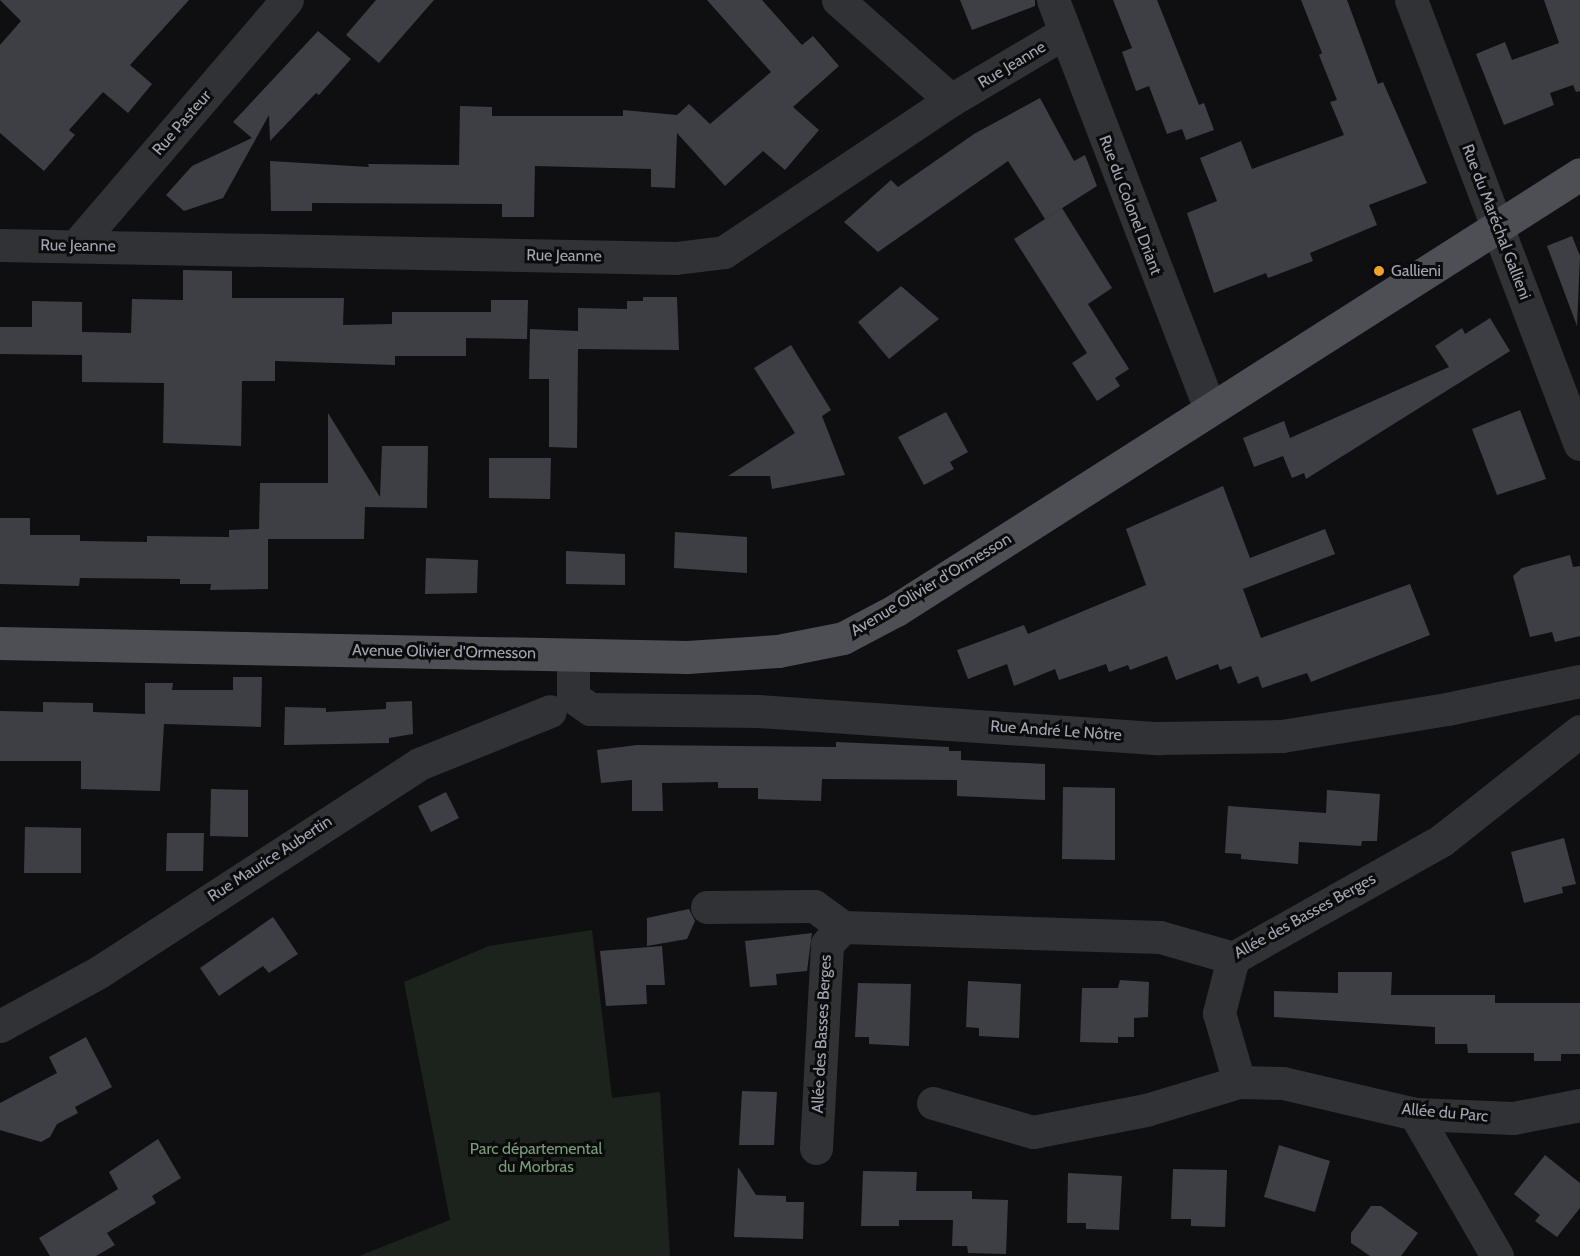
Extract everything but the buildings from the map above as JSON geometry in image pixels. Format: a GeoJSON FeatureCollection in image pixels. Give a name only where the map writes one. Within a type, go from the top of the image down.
{"type":"FeatureCollection","features":[{"type":"Feature","properties":{"kind":"main road","name":"Avenue Olivier d'Ormesson"},"geometry":{"type":"LineString","coordinates":[[0,643],[687,657],[778,651],[843,638],[896,610],[1580,174]]}},
{"type":"Feature","properties":{"kind":"street","name":"Rue Pasteur"},"geometry":{"type":"LineString","coordinates":[[76,246],[288,0]]}},
{"type":"Feature","properties":{"kind":"street"},"geometry":{"type":"LineString","coordinates":[[838,0],[951,100]]}},
{"type":"Feature","properties":{"kind":"street","name":"Rue du Colonel Driant"},"geometry":{"type":"LineString","coordinates":[[1053,0],[1210,409]]}},
{"type":"Feature","properties":{"kind":"street","name":"Rue du Maréchal Gallieni"},"geometry":{"type":"LineString","coordinates":[[1411,0],[1580,444]]}},
{"type":"Feature","properties":{"kind":"street","name":"Rue Jeanne"},"geometry":{"type":"LineString","coordinates":[[0,245],[676,258],[724,252],[951,100],[1064,33]]}},
{"type":"Feature","properties":{"kind":"street","name":"Rue André Le Nôtre"},"geometry":{"type":"LineString","coordinates":[[573,655],[573,697],[590,709],[758,711],[1158,738],[1282,736],[1446,710],[1580,681]]}},
{"type":"Feature","properties":{"kind":"street","name":"Rue Maurice Aubertin"},"geometry":{"type":"LineString","coordinates":[[0,1026],[99,972],[419,764],[550,711]]}},
{"type":"Feature","properties":{"kind":"street","name":"Allée des Basses Berges"},"geometry":{"type":"LineString","coordinates":[[816,1148],[827,944],[843,927],[1160,937],[1233,958],[1442,840],[1580,730]]}},
{"type":"Feature","properties":{"kind":"street"},"geometry":{"type":"LineString","coordinates":[[707,907],[814,906],[843,927]]}},
{"type":"Feature","properties":{"kind":"street"},"geometry":{"type":"LineString","coordinates":[[1233,958],[1219,1013],[1239,1082]]}},
{"type":"Feature","properties":{"kind":"street","name":"Allée du Parc"},"geometry":{"type":"LineString","coordinates":[[933,1103],[1033,1132],[1146,1110],[1239,1082],[1283,1083],[1415,1114],[1513,1118],[1580,1105]]}},
{"type":"Feature","properties":{"kind":"street"},"geometry":{"type":"LineString","coordinates":[[1415,1114],[1497,1256]]}},
{"type":"Feature","properties":{"kind":"green space","name":"Parc départemental du Morbras"},"geometry":{"type":"Polygon","coordinates":[[[592,930],[612,1098],[660,1092],[670,1256],[359,1256],[450,1220],[404,982],[489,946],[592,930]]]}},
{"type":"Feature","properties":{"kind":"place","name":"Gallieni"},"geometry":{"type":"Point","coordinates":[1379,271]}}]}
